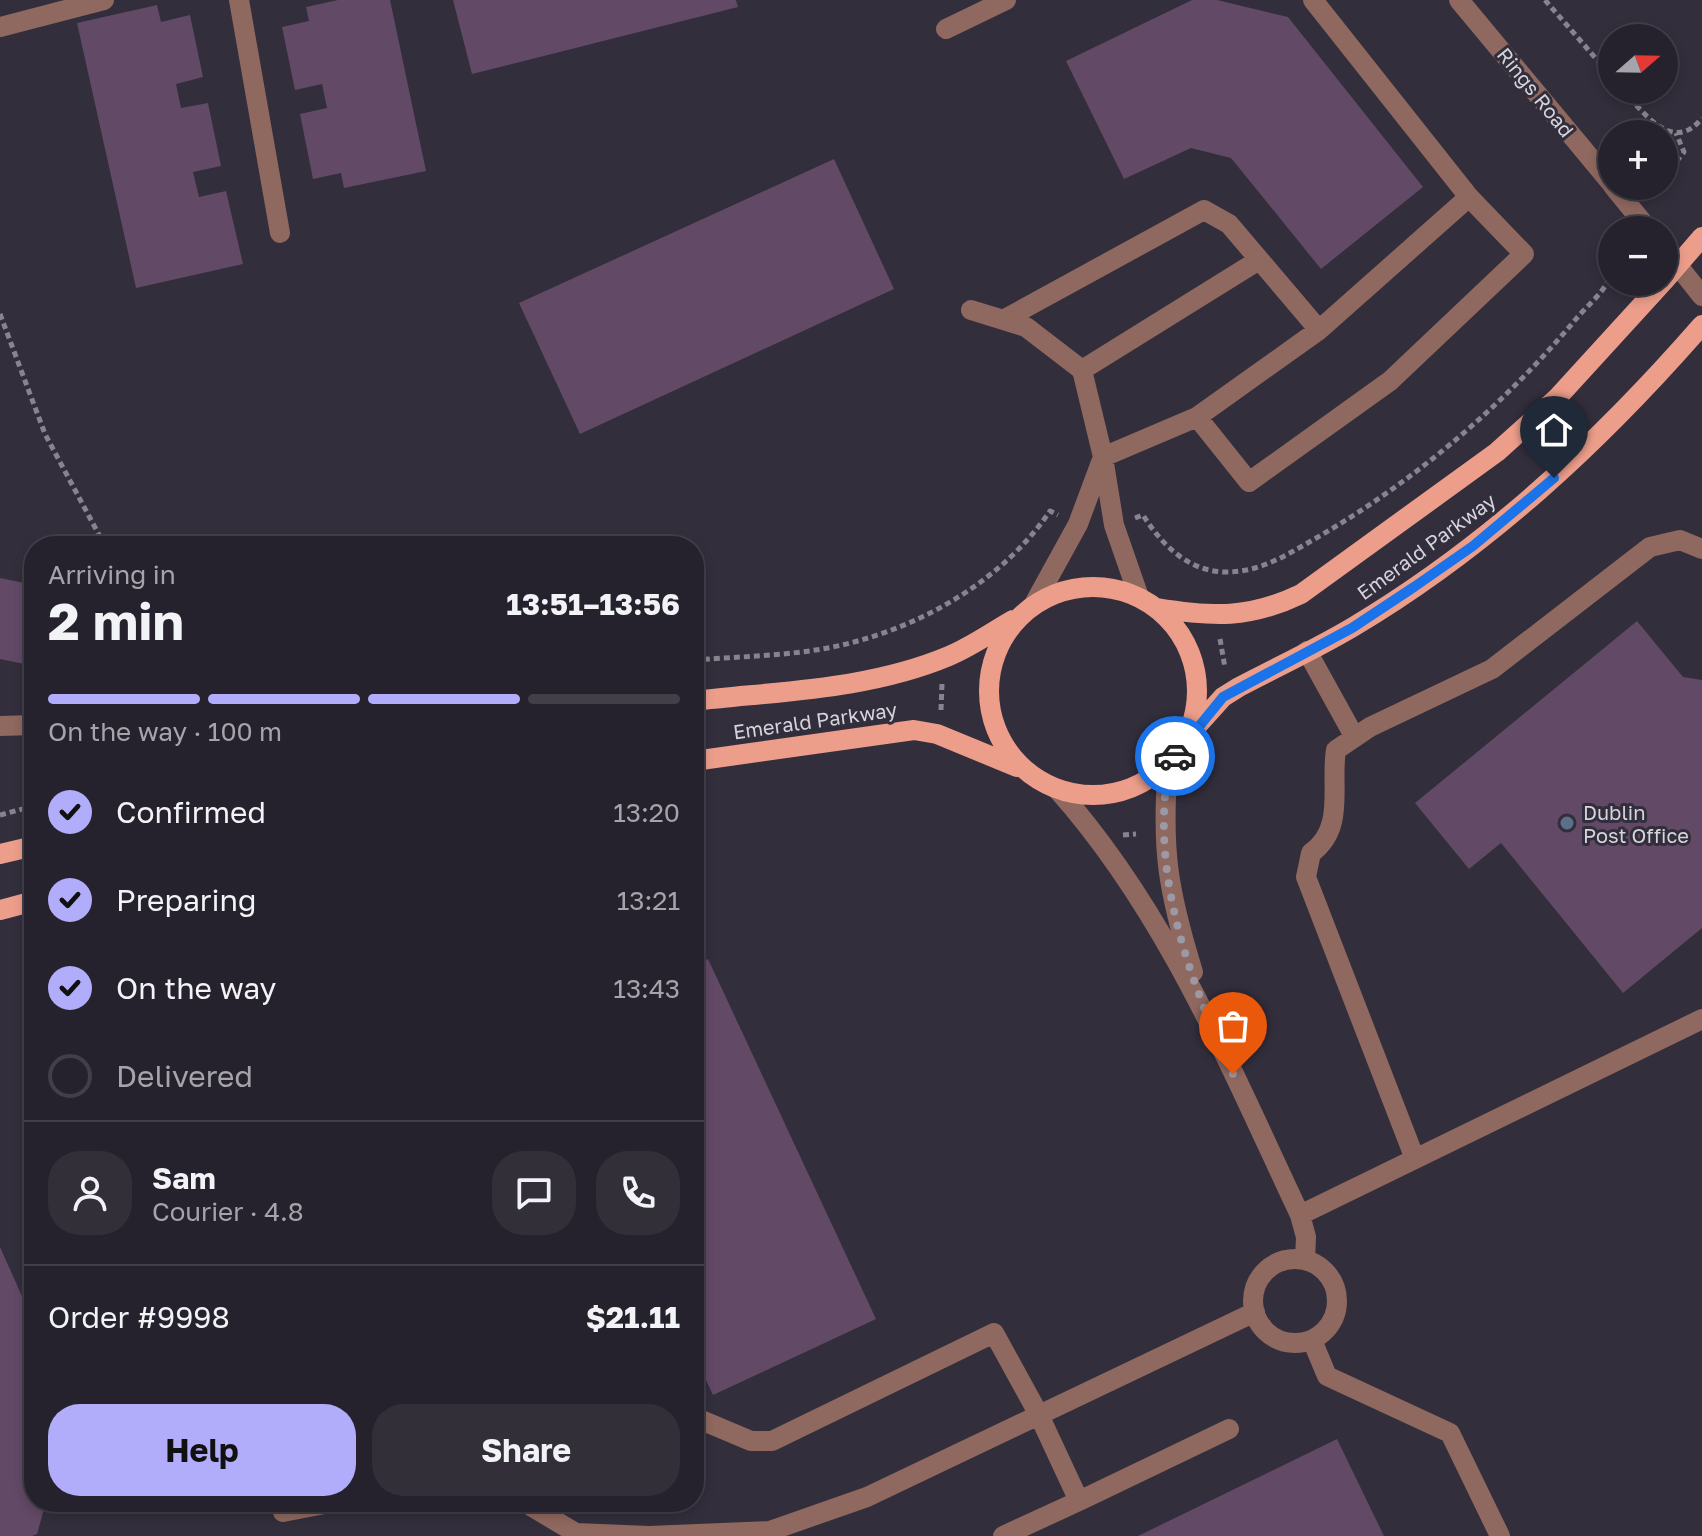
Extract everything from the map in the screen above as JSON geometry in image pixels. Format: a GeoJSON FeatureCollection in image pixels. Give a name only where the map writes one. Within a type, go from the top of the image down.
{"type":"FeatureCollection","features":[{"type":"Feature","properties":{"kind":"main road","name":"Emerald Parkway"},"geometry":{"type":"LineString","coordinates":[[1678,265],[1702,237]]}},
{"type":"Feature","properties":{"kind":"main road","name":"Emerald Parkway"},"geometry":{"type":"LineString","coordinates":[[1148,602],[1221,616],[1268,610],[1301,594],[1497,452],[1557,398],[1650,296]]}},
{"type":"Feature","properties":{"kind":"main road","name":"Emerald Parkway"},"geometry":{"type":"LineString","coordinates":[[1187,737],[1223,697],[1414,587],[1534,496],[1593,443],[1702,325]]}},
{"type":"Feature","properties":{"kind":"main road"},"geometry":{"type":"LineString","coordinates":[[1086,586],[1119,589],[1148,602],[1172,622],[1192,657],[1198,698],[1187,737],[1168,764],[1144,783],[1116,793],[1086,795],[1057,789],[1030,774],[1004,745],[990,707],[991,668],[1003,640],[1027,610],[1054,593],[1086,586]]}},
{"type":"Feature","properties":{"kind":"main road","name":"Emerald Parkway"},"geometry":{"type":"LineString","coordinates":[[704,700],[831,687],[892,676],[952,655],[1027,610]]}},
{"type":"Feature","properties":{"kind":"main road","name":"Emerald Parkway"},"geometry":{"type":"LineString","coordinates":[[704,760],[914,730],[937,734],[1003,759],[1030,774]]}},
{"type":"Feature","properties":{"kind":"main road"},"geometry":{"type":"LineString","coordinates":[[0,854],[24,848]]}},
{"type":"Feature","properties":{"kind":"main road"},"geometry":{"type":"LineString","coordinates":[[0,910],[24,904]]}},
{"type":"Feature","properties":{"kind":"street"},"geometry":{"type":"LineString","coordinates":[[0,27],[104,0]]}},
{"type":"Feature","properties":{"kind":"street"},"geometry":{"type":"LineString","coordinates":[[239,0],[280,233]]}},
{"type":"Feature","properties":{"kind":"street"},"geometry":{"type":"LineString","coordinates":[[946,29],[1006,0]]}},
{"type":"Feature","properties":{"kind":"street"},"geometry":{"type":"LineString","coordinates":[[1197,417],[1249,482],[1390,381],[1524,254],[1469,197],[1313,0]]}},
{"type":"Feature","properties":{"kind":"street","name":"Rings Road"},"geometry":{"type":"LineString","coordinates":[[1459,0],[1598,167]]}},
{"type":"Feature","properties":{"kind":"street"},"geometry":{"type":"LineString","coordinates":[[1027,610],[1078,524],[1103,457],[1197,417],[1319,330],[1469,197]]}},
{"type":"Feature","properties":{"kind":"street","name":"Rings Road"},"geometry":{"type":"LineString","coordinates":[[1625,200],[1638,216]]}},
{"type":"Feature","properties":{"kind":"street"},"geometry":{"type":"LineString","coordinates":[[1003,320],[1204,210],[1229,224],[1319,330]]}},
{"type":"Feature","properties":{"kind":"street"},"geometry":{"type":"LineString","coordinates":[[1082,370],[1259,260]]}},
{"type":"Feature","properties":{"kind":"street"},"geometry":{"type":"LineString","coordinates":[[1678,282],[1702,296]]}},
{"type":"Feature","properties":{"kind":"street"},"geometry":{"type":"LineString","coordinates":[[971,310],[1026,327],[1082,370],[1103,457],[1114,525],[1148,602]]}},
{"type":"Feature","properties":{"kind":"street"},"geometry":{"type":"LineString","coordinates":[[1415,1159],[1306,877],[1311,853],[1320,846],[1335,814],[1338,793],[1332,773],[1336,750],[1354,736],[1492,669],[1650,547],[1680,540],[1702,549]]}},
{"type":"Feature","properties":{"kind":"street"},"geometry":{"type":"LineString","coordinates":[[1307,651],[1354,736]]}},
{"type":"Feature","properties":{"kind":"street"},"geometry":{"type":"LineString","coordinates":[[0,726],[24,725]]}},
{"type":"Feature","properties":{"kind":"street"},"geometry":{"type":"LineString","coordinates":[[1168,764],[1163,837],[1170,898],[1206,1018]]}},
{"type":"Feature","properties":{"kind":"street"},"geometry":{"type":"LineString","coordinates":[[1057,789],[1094,831],[1129,881],[1206,1018],[1300,1215],[1306,1237],[1305,1260]]}},
{"type":"Feature","properties":{"kind":"street"},"geometry":{"type":"LineString","coordinates":[[1300,1215],[1702,1019]]}},
{"type":"Feature","properties":{"kind":"street"},"geometry":{"type":"LineString","coordinates":[[1291,1259],[1305,1260],[1326,1272],[1337,1294],[1333,1320],[1312,1340],[1298,1343],[1270,1335],[1255,1312],[1253,1297],[1265,1271],[1291,1259]]}},
{"type":"Feature","properties":{"kind":"street"},"geometry":{"type":"LineString","coordinates":[[540,1512],[576,1535],[703,1535],[770,1531],[867,1497],[1255,1312]]}},
{"type":"Feature","properties":{"kind":"street"},"geometry":{"type":"LineString","coordinates":[[704,1421],[751,1441],[772,1441],[994,1333],[1039,1415],[1079,1501]]}},
{"type":"Feature","properties":{"kind":"street"},"geometry":{"type":"LineString","coordinates":[[1312,1340],[1327,1376],[1450,1433],[1500,1536]]}},
{"type":"Feature","properties":{"kind":"street"},"geometry":{"type":"LineString","coordinates":[[1003,1536],[1229,1429]]}},
{"type":"Feature","properties":{"kind":"path"},"geometry":{"type":"LineString","coordinates":[[1545,0],[1598,61]]}},
{"type":"Feature","properties":{"kind":"path"},"geometry":{"type":"LineString","coordinates":[[1635,104],[1649,120]]}},
{"type":"Feature","properties":{"kind":"path"},"geometry":{"type":"LineString","coordinates":[[1678,132],[1697,125],[1702,118]]}},
{"type":"Feature","properties":{"kind":"path"},"geometry":{"type":"LineString","coordinates":[[1678,138],[1684,152],[1678,160]]}},
{"type":"Feature","properties":{"kind":"path"},"geometry":{"type":"LineString","coordinates":[[1129,520],[1143,515],[1158,539],[1191,565],[1223,572],[1265,567],[1343,522],[1402,482],[1479,421],[1550,350],[1598,292]]}},
{"type":"Feature","properties":{"kind":"path"},"geometry":{"type":"LineString","coordinates":[[0,314],[45,434],[100,536]]}},
{"type":"Feature","properties":{"kind":"path"},"geometry":{"type":"LineString","coordinates":[[704,659],[811,650],[855,642],[930,613],[998,571],[1030,541],[1050,511],[1064,518]]}},
{"type":"Feature","properties":{"kind":"path"},"geometry":{"type":"LineString","coordinates":[[1220,634],[1220,655],[1226,669]]}},
{"type":"Feature","properties":{"kind":"path"},"geometry":{"type":"LineString","coordinates":[[940,676],[943,692],[941,710]]}},
{"type":"Feature","properties":{"kind":"path"},"geometry":{"type":"LineString","coordinates":[[0,815],[24,809]]}},
{"type":"Feature","properties":{"kind":"building"},"geometry":{"type":"Polygon","coordinates":[[[338,0],[390,0],[426,171],[344,188],[341,173],[313,179],[300,114],[327,108],[322,84],[295,90],[282,27],[309,21],[306,7],[338,0]]]}},
{"type":"Feature","properties":{"kind":"building"},"geometry":{"type":"Polygon","coordinates":[[[453,0],[736,0],[738,7],[472,74],[453,0]]]}},
{"type":"Feature","properties":{"kind":"building"},"geometry":{"type":"Polygon","coordinates":[[[1192,0],[1217,0],[1288,17],[1423,187],[1321,269],[1231,158],[1191,148],[1124,179],[1066,61],[1192,0]]]}},
{"type":"Feature","properties":{"kind":"building"},"geometry":{"type":"Polygon","coordinates":[[[157,5],[161,22],[190,15],[203,77],[176,84],[181,108],[208,103],[221,166],[193,172],[199,197],[226,191],[243,264],[136,288],[77,23],[157,5]]]}},
{"type":"Feature","properties":{"kind":"building"},"geometry":{"type":"Polygon","coordinates":[[[834,159],[894,289],[580,434],[519,303],[834,159]]]}},
{"type":"Feature","properties":{"kind":"building"},"geometry":{"type":"Polygon","coordinates":[[[0,578],[24,583],[24,664],[0,659],[0,578]]]}},
{"type":"Feature","properties":{"kind":"building","name":"Dublin Post Office"},"geometry":{"type":"Polygon","coordinates":[[[1637,621],[1683,677],[1702,680],[1702,928],[1623,993],[1501,843],[1469,869],[1415,803],[1637,621]]]}},
{"type":"Feature","properties":{"kind":"building"},"geometry":{"type":"Polygon","coordinates":[[[708,959],[876,1319],[713,1395],[704,1376],[704,961],[708,959]]]}},
{"type":"Feature","properties":{"kind":"building"},"geometry":{"type":"Polygon","coordinates":[[[0,1247],[24,1301],[24,1512],[43,1512],[37,1534],[0,1536],[0,1247]]]}},
{"type":"Feature","properties":{"kind":"building"},"geometry":{"type":"Polygon","coordinates":[[[1337,1439],[1384,1536],[1138,1536],[1337,1439]]]}},
{"type":"Feature","properties":{"kind":"way so far"},"geometry":{"type":"LineString","coordinates":[[1175,756],[1168,764],[1163,837],[1170,898],[1206,1018],[1233,1074]]}},
{"type":"Feature","properties":{"kind":"place","name":"Dublin Post Office"},"geometry":{"type":"Point","coordinates":[1567,823]}},
{"type":"Feature","properties":{"kind":"route"},"geometry":{"type":"LineString","coordinates":[[1175,756],[1187,737],[1223,697],[1352,628],[1414,587],[1473,546],[1554,478]]}}]}
